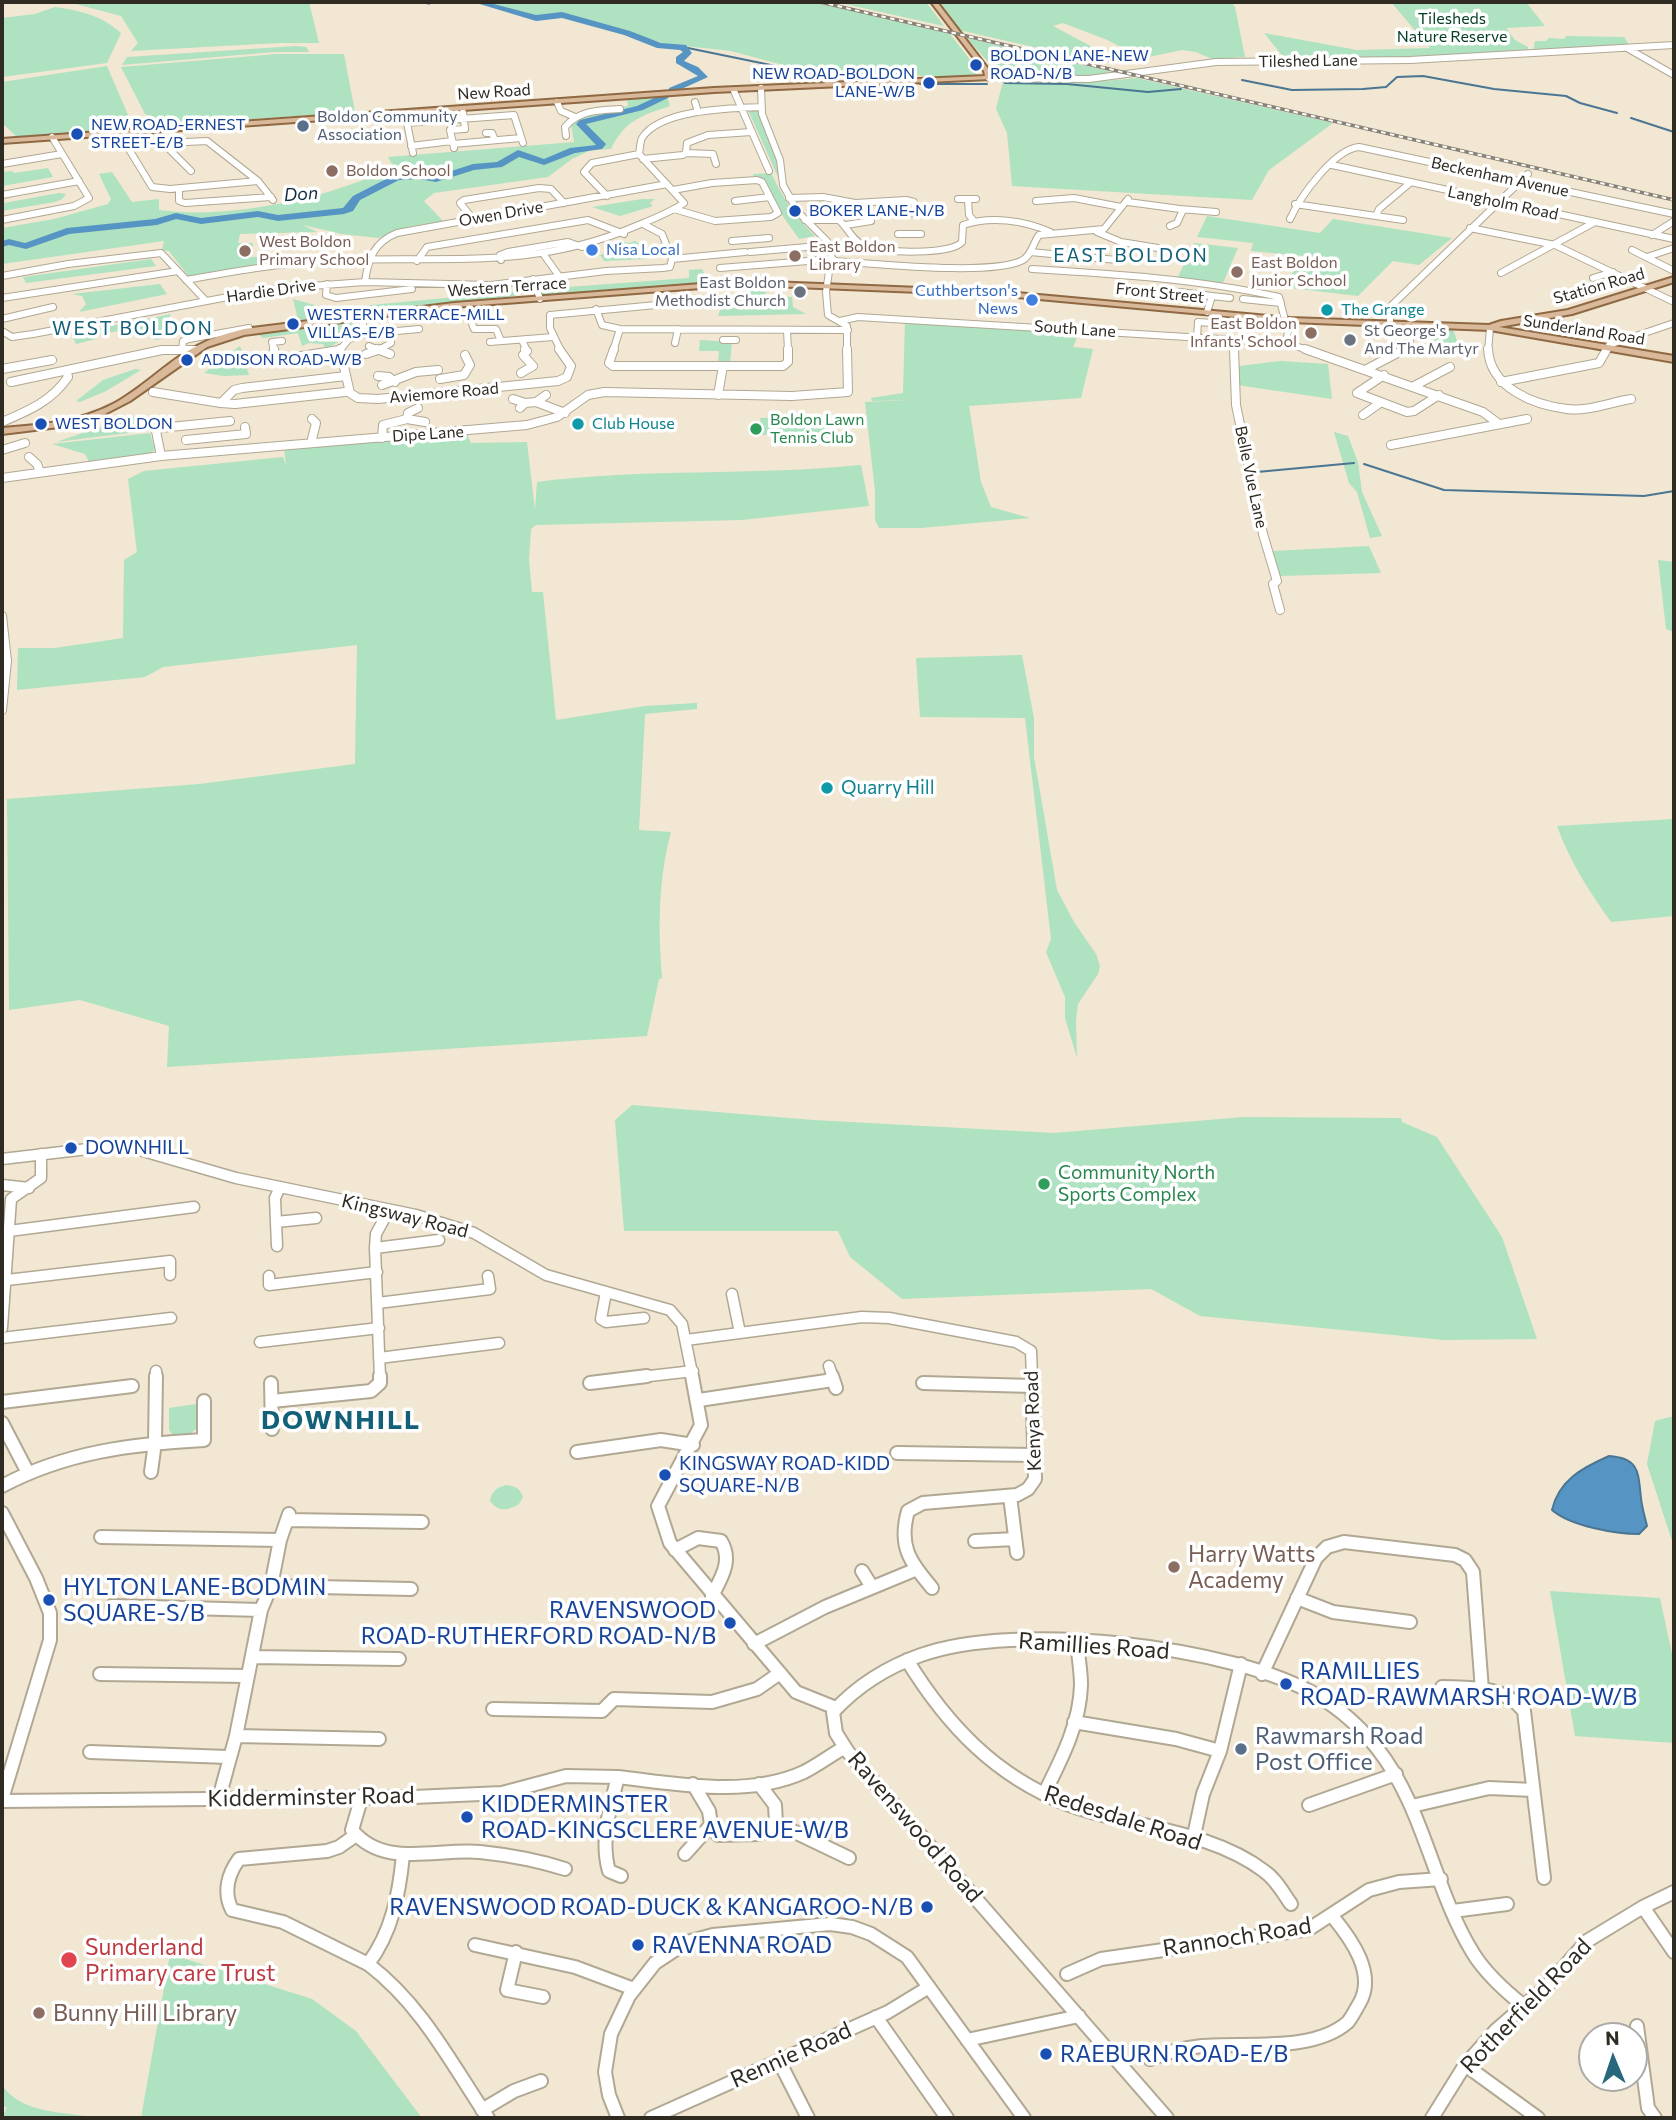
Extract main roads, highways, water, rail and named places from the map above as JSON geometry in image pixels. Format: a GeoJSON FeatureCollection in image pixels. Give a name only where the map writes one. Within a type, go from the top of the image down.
{"type":"FeatureCollection","features":[{"type":"Feature","properties":{"kind":"main road","name":"New Road"},"geometry":{"type":"LineString","coordinates":[[2,141],[761,88],[989,78],[934,2]]}},
{"type":"Feature","properties":{"kind":"main road","name":"Station Road"},"geometry":{"type":"LineString","coordinates":[[1490,328],[1501,323],[1569,312],[1674,279]]}},
{"type":"Feature","properties":{"kind":"main road","name":"Western Terrace"},"geometry":{"type":"LineString","coordinates":[[2,424],[43,428],[111,408],[143,390],[195,350],[217,339],[244,332],[454,305],[701,286],[827,285]]}},
{"type":"Feature","properties":{"kind":"main road","name":"Front Street"},"geometry":{"type":"LineString","coordinates":[[827,285],[1038,295],[1287,320],[1490,328]]}},
{"type":"Feature","properties":{"kind":"main road","name":"Sunderland Road"},"geometry":{"type":"LineString","coordinates":[[1490,328],[1674,359]]}},
{"type":"Feature","properties":{"kind":"water"},"geometry":{"type":"Polygon","coordinates":[[[1609,1456],[1627,1460],[1636,1468],[1647,1526],[1639,1534],[1581,1525],[1552,1510],[1560,1491],[1573,1476],[1609,1456]]]}},
{"type":"Feature","properties":{"kind":"waterway","name":"Don"},"geometry":{"type":"LineString","coordinates":[[477,2],[536,18],[562,15],[627,33],[660,46],[683,47],[688,53],[679,59],[680,63],[695,69],[704,77],[672,90]]}},
{"type":"Feature","properties":{"kind":"waterway"},"geometry":{"type":"LineString","coordinates":[[683,47],[800,71],[872,78]]}},
{"type":"Feature","properties":{"kind":"waterway"},"geometry":{"type":"LineString","coordinates":[[1242,80],[1292,90],[1363,89],[1386,87],[1397,77],[1423,76],[1494,89],[1566,96],[1580,103],[1617,113]]}},
{"type":"Feature","properties":{"kind":"waterway"},"geometry":{"type":"LineString","coordinates":[[1005,83],[1067,84],[1148,92],[1181,89]]}},
{"type":"Feature","properties":{"kind":"waterway"},"geometry":{"type":"LineString","coordinates":[[920,84],[987,84]]}},
{"type":"Feature","properties":{"kind":"waterway","name":"Don"},"geometry":{"type":"LineString","coordinates":[[2,244],[9,242],[26,246],[67,231],[157,222],[176,216],[201,221],[258,214],[278,218],[344,211],[350,209],[357,198],[396,178],[419,176],[436,179],[473,167],[499,165],[518,153],[544,162],[573,150],[599,147],[601,144],[581,124],[583,122],[640,108],[665,96]]}},
{"type":"Feature","properties":{"kind":"waterway"},"geometry":{"type":"LineString","coordinates":[[1631,118],[1674,132]]}},
{"type":"Feature","properties":{"kind":"waterway"},"geometry":{"type":"LineString","coordinates":[[1257,472],[1354,463]]}},
{"type":"Feature","properties":{"kind":"waterway"},"geometry":{"type":"LineString","coordinates":[[1364,464],[1444,490],[1644,496],[1674,491]]}},
{"type":"Feature","properties":{"kind":"railway"},"geometry":{"type":"LineString","coordinates":[[820,2],[1674,200]]}},
{"type":"Feature","properties":{"kind":"place","name":"BOLDON LANE-NEW ROAD-N/B"},"geometry":{"type":"Point","coordinates":[976,65]}},
{"type":"Feature","properties":{"kind":"place","name":"NEW ROAD-BOLDON LANE-W/B"},"geometry":{"type":"Point","coordinates":[929,83]}},
{"type":"Feature","properties":{"kind":"place","name":"Boldon Community Association"},"geometry":{"type":"Point","coordinates":[303,126]}},
{"type":"Feature","properties":{"kind":"place","name":"NEW ROAD-ERNEST STREET-E/B"},"geometry":{"type":"Point","coordinates":[77,134]}},
{"type":"Feature","properties":{"kind":"place","name":"Boldon School"},"geometry":{"type":"Point","coordinates":[332,171]}},
{"type":"Feature","properties":{"kind":"place","name":"BOKER LANE-N/B"},"geometry":{"type":"Point","coordinates":[795,211]}},
{"type":"Feature","properties":{"kind":"place","name":"Nisa Local"},"geometry":{"type":"Point","coordinates":[592,250]}},
{"type":"Feature","properties":{"kind":"place","name":"West Boldon Primary School"},"geometry":{"type":"Point","coordinates":[245,251]}},
{"type":"Feature","properties":{"kind":"place","name":"East Boldon Library"},"geometry":{"type":"Point","coordinates":[795,256]}},
{"type":"Feature","properties":{"kind":"place","name":"East Boldon Junior School"},"geometry":{"type":"Point","coordinates":[1237,272]}},
{"type":"Feature","properties":{"kind":"place","name":"East Boldon Methodist Church"},"geometry":{"type":"Point","coordinates":[800,292]}},
{"type":"Feature","properties":{"kind":"place","name":"Cuthbertson's News"},"geometry":{"type":"Point","coordinates":[1032,300]}},
{"type":"Feature","properties":{"kind":"place","name":"The Grange"},"geometry":{"type":"Point","coordinates":[1327,310]}},
{"type":"Feature","properties":{"kind":"place","name":"WESTERN TERRACE-MILL VILLAS-E/B"},"geometry":{"type":"Point","coordinates":[293,324]}},
{"type":"Feature","properties":{"kind":"place","name":"East Boldon Infants' School"},"geometry":{"type":"Point","coordinates":[1311,333]}},
{"type":"Feature","properties":{"kind":"place","name":"St George's And The Martyr"},"geometry":{"type":"Point","coordinates":[1350,340]}},
{"type":"Feature","properties":{"kind":"place","name":"ADDISON ROAD-W/B"},"geometry":{"type":"Point","coordinates":[187,360]}},
{"type":"Feature","properties":{"kind":"place","name":"WEST BOLDON"},"geometry":{"type":"Point","coordinates":[41,424]}},
{"type":"Feature","properties":{"kind":"place","name":"Club House"},"geometry":{"type":"Point","coordinates":[578,424]}},
{"type":"Feature","properties":{"kind":"place","name":"Boldon Lawn Tennis Club"},"geometry":{"type":"Point","coordinates":[756,429]}},
{"type":"Feature","properties":{"kind":"place","name":"Quarry Hill"},"geometry":{"type":"Point","coordinates":[827,788]}},
{"type":"Feature","properties":{"kind":"place","name":"DOWNHILL"},"geometry":{"type":"Point","coordinates":[71,1148]}},
{"type":"Feature","properties":{"kind":"place","name":"Community North Sports Complex"},"geometry":{"type":"Point","coordinates":[1044,1184]}},
{"type":"Feature","properties":{"kind":"place","name":"KINGSWAY ROAD-KIDD SQUARE-N/B"},"geometry":{"type":"Point","coordinates":[665,1475]}},
{"type":"Feature","properties":{"kind":"place","name":"Harry Watts Academy"},"geometry":{"type":"Point","coordinates":[1174,1567]}},
{"type":"Feature","properties":{"kind":"place","name":"HYLTON LANE-BODMIN SQUARE-S/B"},"geometry":{"type":"Point","coordinates":[49,1600]}},
{"type":"Feature","properties":{"kind":"place","name":"RAVENSWOOD ROAD-RUTHERFORD ROAD-N/B"},"geometry":{"type":"Point","coordinates":[730,1623]}},
{"type":"Feature","properties":{"kind":"place","name":"RAMILLIES ROAD-RAWMARSH ROAD-W/B"},"geometry":{"type":"Point","coordinates":[1286,1684]}},
{"type":"Feature","properties":{"kind":"place","name":"Rawmarsh Road Post Office"},"geometry":{"type":"Point","coordinates":[1241,1749]}},
{"type":"Feature","properties":{"kind":"place","name":"KIDDERMINSTER ROAD-KINGSCLERE AVENUE-W/B"},"geometry":{"type":"Point","coordinates":[467,1817]}},
{"type":"Feature","properties":{"kind":"place","name":"RAVENSWOOD ROAD-DUCK & KANGAROO-N/B"},"geometry":{"type":"Point","coordinates":[927,1907]}},
{"type":"Feature","properties":{"kind":"place","name":"RAVENNA ROAD"},"geometry":{"type":"Point","coordinates":[638,1945]}},
{"type":"Feature","properties":{"kind":"place","name":"Sunderland Primary care Trust"},"geometry":{"type":"Point","coordinates":[69,1960]}},
{"type":"Feature","properties":{"kind":"place","name":"Bunny Hill Library"},"geometry":{"type":"Point","coordinates":[39,2013]}},
{"type":"Feature","properties":{"kind":"place","name":"RAEBURN ROAD-E/B"},"geometry":{"type":"Point","coordinates":[1046,2054]}},
{"type":"Feature","properties":{"kind":"district","name":"EAST BOLDON"},"geometry":{"type":"Point","coordinates":[1131,256]}},
{"type":"Feature","properties":{"kind":"district","name":"WEST BOLDON"},"geometry":{"type":"Point","coordinates":[133,329]}},
{"type":"Feature","properties":{"kind":"district","name":"DOWNHILL"},"geometry":{"type":"Point","coordinates":[341,1420]}},
{"type":"Feature","properties":{"kind":"park label","name":"Tilesheds Nature Reserve"},"geometry":{"type":"Point","coordinates":[1452,28]}}]}
